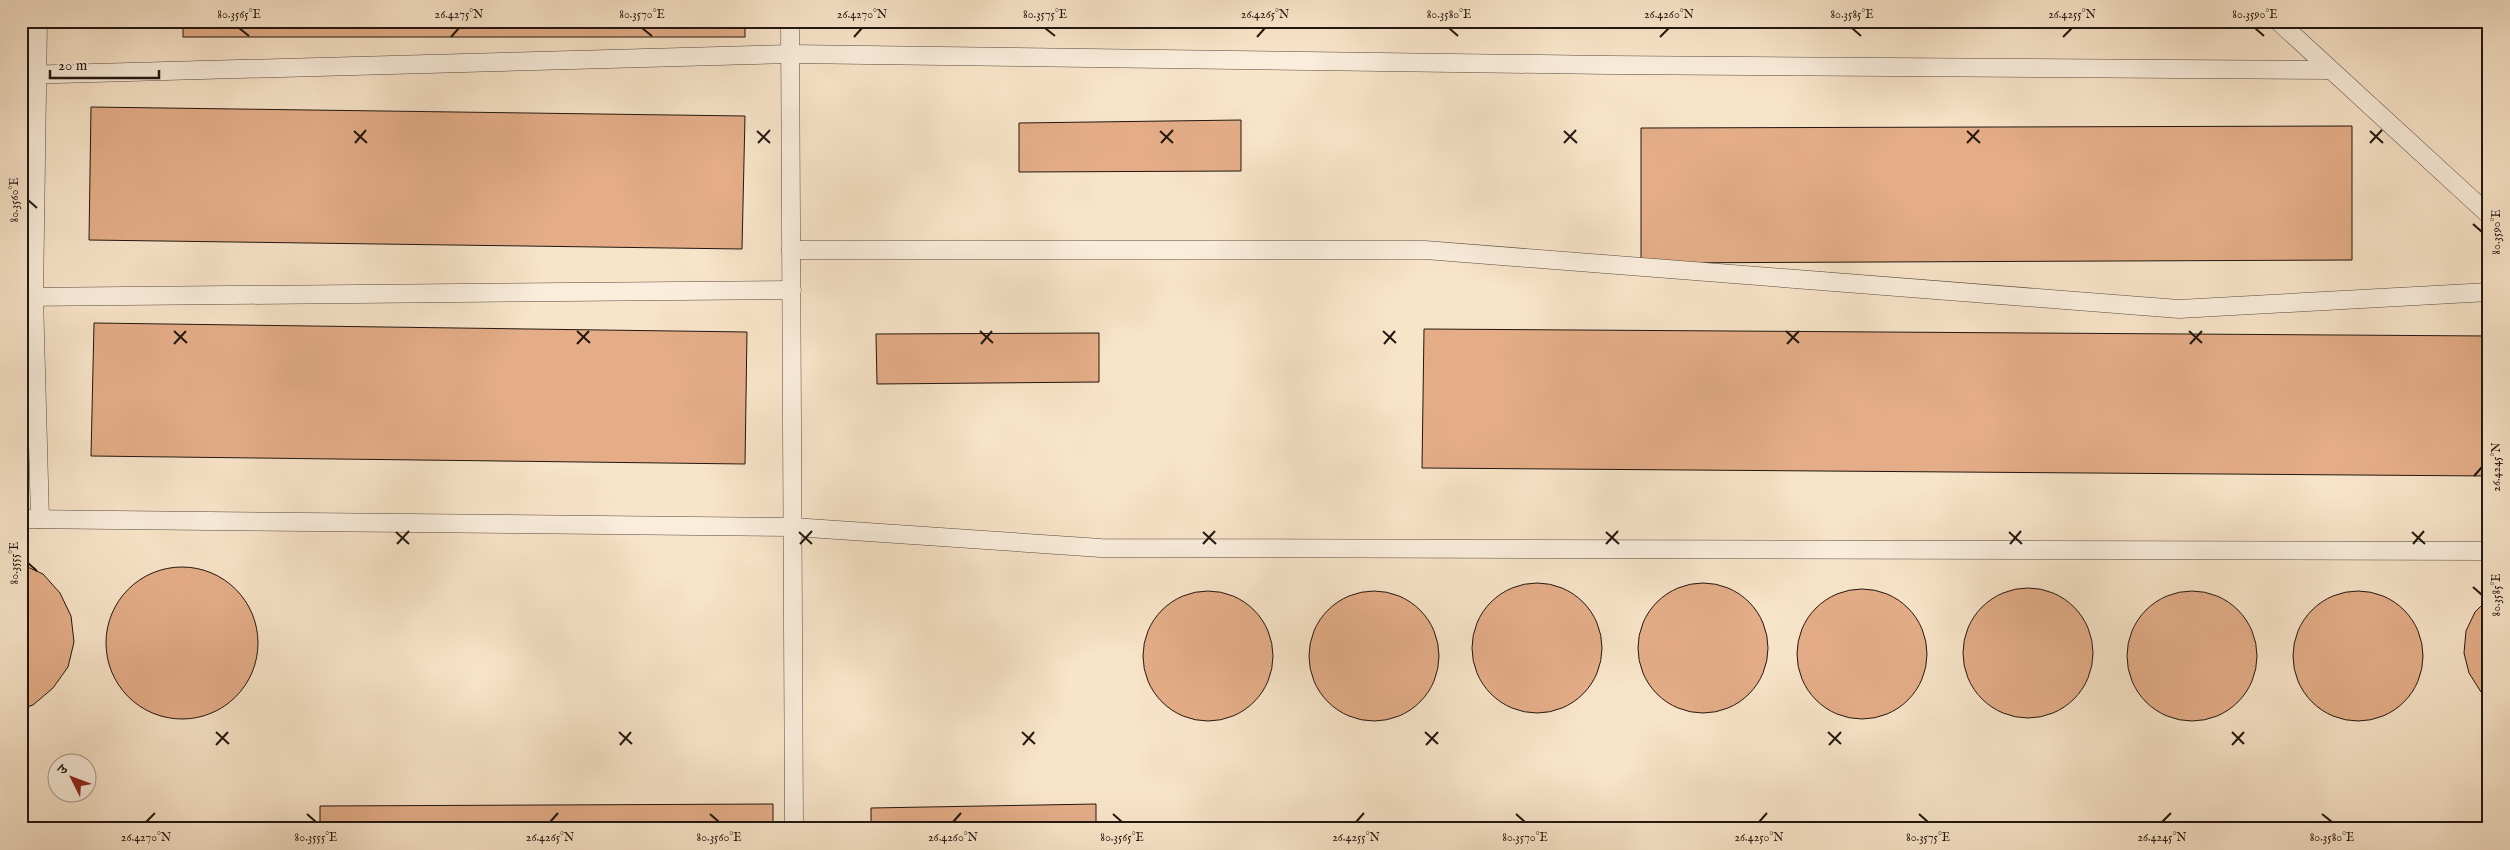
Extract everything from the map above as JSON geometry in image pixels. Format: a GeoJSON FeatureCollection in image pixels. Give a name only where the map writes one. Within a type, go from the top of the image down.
{"type":"FeatureCollection","features":[{"type":"Feature","properties":{"kind":"lane"},"geometry":{"type":"LineString","coordinates":[[38,21],[29,75],[28,297],[40,519]]}},
{"type":"Feature","properties":{"kind":"lane"},"geometry":{"type":"LineString","coordinates":[[790,21],[794,829]]}},
{"type":"Feature","properties":{"kind":"lane"},"geometry":{"type":"LineString","coordinates":[[2278,21],[2489,215]]}},
{"type":"Feature","properties":{"kind":"lane"},"geometry":{"type":"LineString","coordinates":[[29,75],[791,54],[1608,66],[2331,70]]}},
{"type":"Feature","properties":{"kind":"lane"},"geometry":{"type":"LineString","coordinates":[[792,250],[1425,250],[2179,309],[2489,292]]}},
{"type":"Feature","properties":{"kind":"lane"},"geometry":{"type":"LineString","coordinates":[[28,297],[792,290]]}},
{"type":"Feature","properties":{"kind":"lane"},"geometry":{"type":"LineString","coordinates":[[21,519],[793,526],[1101,548],[2489,551]]}},
{"type":"Feature","properties":{"kind":"building"},"geometry":{"type":"Polygon","coordinates":[[[183,21],[745,21],[745,37],[183,37],[183,21]]]}},
{"type":"Feature","properties":{"kind":"building"},"geometry":{"type":"Polygon","coordinates":[[[21,101],[23,101],[22,251],[21,251],[21,101]]]}},
{"type":"Feature","properties":{"kind":"building"},"geometry":{"type":"Polygon","coordinates":[[[91,107],[745,116],[742,249],[89,240],[91,107]]]}},
{"type":"Feature","properties":{"kind":"building"},"geometry":{"type":"Polygon","coordinates":[[[1241,120],[1241,171],[1019,172],[1019,123],[1241,120]]]}},
{"type":"Feature","properties":{"kind":"building"},"geometry":{"type":"Polygon","coordinates":[[[2352,126],[2352,260],[1641,263],[1641,128],[2352,126]]]}},
{"type":"Feature","properties":{"kind":"building"},"geometry":{"type":"Polygon","coordinates":[[[94,323],[747,332],[745,464],[91,456],[94,323]]]}},
{"type":"Feature","properties":{"kind":"building"},"geometry":{"type":"Polygon","coordinates":[[[1424,329],[2489,336],[2489,476],[1422,468],[1424,329]]]}},
{"type":"Feature","properties":{"kind":"building"},"geometry":{"type":"Polygon","coordinates":[[[1099,333],[1099,382],[877,384],[876,334],[1099,333]]]}},
{"type":"Feature","properties":{"kind":"building"},"geometry":{"type":"Polygon","coordinates":[[[21,564],[43,574],[60,593],[71,616],[74,642],[68,667],[53,688],[33,705],[21,709],[21,564]]]}},
{"type":"Feature","properties":{"kind":"building"},"geometry":{"type":"Polygon","coordinates":[[[182,567],[197,568],[211,572],[224,579],[236,589],[246,601],[253,614],[257,628],[257,658],[253,672],[246,685],[236,697],[224,707],[211,714],[197,718],[182,719],[167,718],[153,714],[140,707],[128,697],[118,685],[111,672],[107,658],[106,643],[107,628],[111,614],[118,601],[128,589],[140,579],[153,572],[167,568],[182,567]]]}},
{"type":"Feature","properties":{"kind":"building"},"geometry":{"type":"Polygon","coordinates":[[[1537,583],[1550,584],[1562,588],[1583,602],[1597,623],[1601,635],[1601,661],[1597,673],[1583,694],[1562,708],[1550,712],[1537,713],[1524,712],[1512,708],[1491,694],[1477,673],[1473,661],[1472,648],[1473,635],[1477,623],[1491,602],[1512,588],[1524,584],[1537,583]]]}},
{"type":"Feature","properties":{"kind":"building"},"geometry":{"type":"Polygon","coordinates":[[[1703,583],[1716,584],[1728,588],[1749,602],[1763,623],[1767,635],[1767,661],[1763,673],[1749,694],[1728,708],[1716,712],[1703,713],[1690,712],[1678,708],[1657,694],[1643,673],[1639,661],[1638,648],[1639,635],[1643,623],[1657,602],[1678,588],[1690,584],[1703,583]]]}},
{"type":"Feature","properties":{"kind":"building"},"geometry":{"type":"Polygon","coordinates":[[[2028,588],[2053,593],[2074,607],[2088,628],[2093,653],[2088,678],[2074,699],[2053,713],[2028,718],[2003,713],[1982,699],[1968,678],[1963,653],[1968,628],[1982,607],[2003,593],[2028,588]]]}},
{"type":"Feature","properties":{"kind":"building"},"geometry":{"type":"Polygon","coordinates":[[[1862,589],[1887,594],[1908,608],[1922,629],[1927,654],[1922,679],[1908,700],[1887,714],[1862,719],[1837,714],[1816,700],[1802,679],[1797,654],[1802,629],[1816,608],[1837,594],[1862,589]]]}},
{"type":"Feature","properties":{"kind":"building"},"geometry":{"type":"Polygon","coordinates":[[[1208,591],[1233,596],[1254,610],[1268,631],[1273,656],[1268,681],[1254,702],[1233,716],[1208,721],[1183,716],[1162,702],[1148,681],[1143,656],[1148,631],[1162,610],[1183,596],[1208,591]]]}},
{"type":"Feature","properties":{"kind":"building"},"geometry":{"type":"Polygon","coordinates":[[[1374,591],[1399,596],[1420,610],[1434,631],[1439,656],[1434,681],[1420,702],[1399,716],[1374,721],[1349,716],[1328,702],[1314,681],[1309,656],[1314,631],[1328,610],[1349,596],[1374,591]]]}},
{"type":"Feature","properties":{"kind":"building"},"geometry":{"type":"Polygon","coordinates":[[[2192,591],[2217,596],[2238,610],[2252,631],[2257,656],[2252,681],[2238,702],[2217,716],[2192,721],[2167,716],[2146,702],[2132,681],[2127,656],[2132,631],[2146,610],[2167,596],[2192,591]]]}},
{"type":"Feature","properties":{"kind":"building"},"geometry":{"type":"Polygon","coordinates":[[[2358,591],[2383,596],[2404,610],[2418,631],[2423,656],[2418,681],[2404,702],[2383,716],[2358,721],[2333,716],[2312,702],[2298,681],[2293,656],[2298,631],[2312,610],[2333,596],[2358,591]]]}},
{"type":"Feature","properties":{"kind":"building"},"geometry":{"type":"Polygon","coordinates":[[[2489,598],[2489,698],[2481,692],[2469,673],[2464,653],[2466,631],[2475,612],[2489,598]]]}},
{"type":"Feature","properties":{"kind":"building"},"geometry":{"type":"Polygon","coordinates":[[[773,804],[773,829],[320,829],[320,806],[773,804]]]}},
{"type":"Feature","properties":{"kind":"building"},"geometry":{"type":"Polygon","coordinates":[[[1096,804],[1096,829],[871,829],[871,808],[1096,804]]]}},
{"type":"Feature","properties":{"kind":"building"},"geometry":{"type":"Polygon","coordinates":[[[1530,823],[1555,829],[1504,829],[1509,826],[1530,823]]]}},
{"type":"Feature","properties":{"kind":"building"},"geometry":{"type":"Polygon","coordinates":[[[1702,825],[1722,829],[1679,829],[1681,828],[1702,825]]]}}]}
